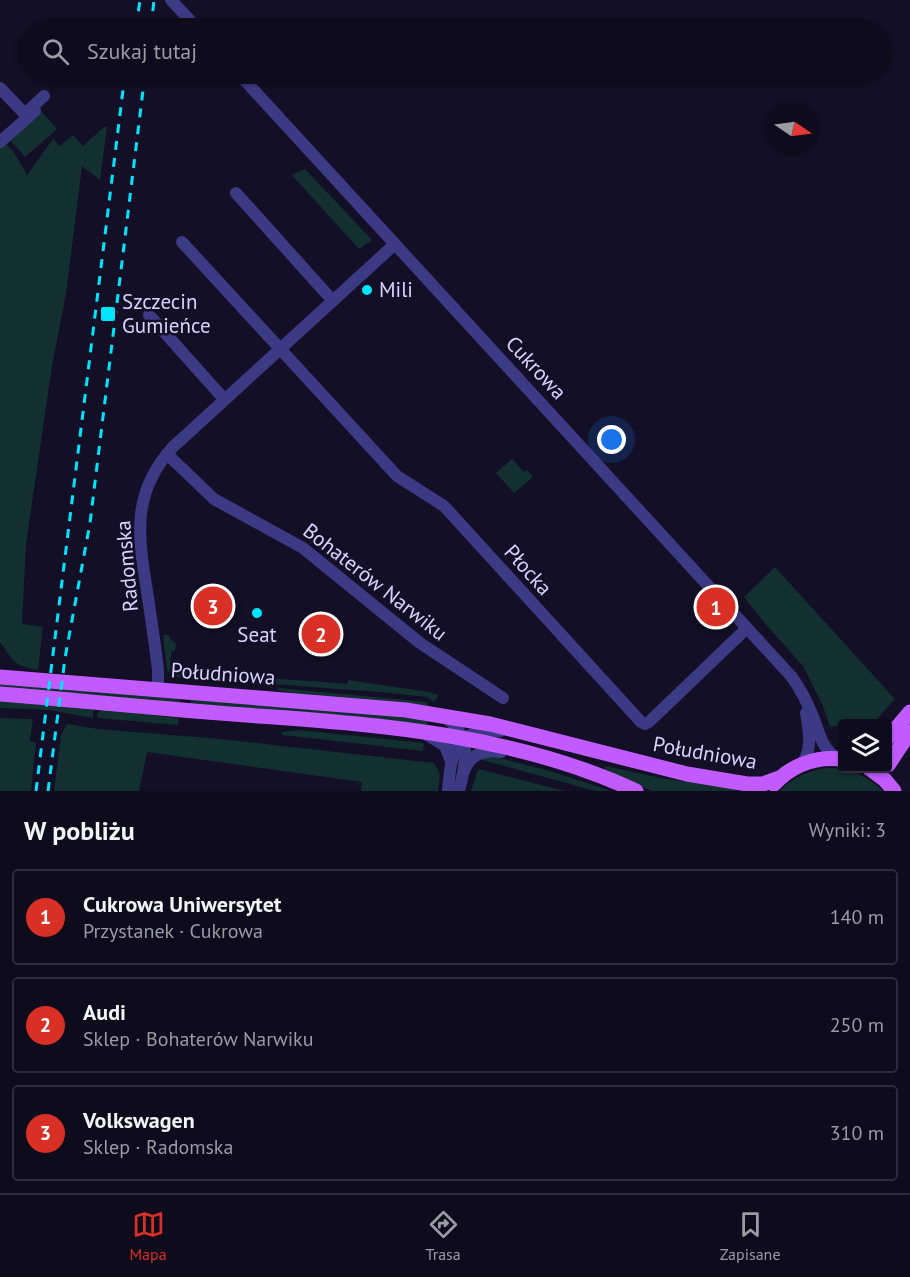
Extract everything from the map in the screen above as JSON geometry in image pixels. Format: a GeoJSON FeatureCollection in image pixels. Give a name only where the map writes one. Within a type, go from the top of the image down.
{"type":"FeatureCollection","features":[{"type":"Feature","properties":{"kind":"main road","name":"Południowa"},"geometry":{"type":"LineString","coordinates":[[0,677],[158,691],[363,705],[442,716],[519,731],[645,765],[706,778],[755,784],[769,783],[779,778]]}},
{"type":"Feature","properties":{"kind":"main road","name":"Południowa"},"geometry":{"type":"LineString","coordinates":[[0,694],[343,722],[412,730],[463,738],[546,758],[593,772],[636,791]]}},
{"type":"Feature","properties":{"kind":"main road"},"geometry":{"type":"LineString","coordinates":[[892,733],[910,712]]}},
{"type":"Feature","properties":{"kind":"main road"},"geometry":{"type":"LineString","coordinates":[[892,759],[910,732]]}},
{"type":"Feature","properties":{"kind":"main road"},"geometry":{"type":"LineString","coordinates":[[768,791],[779,778],[801,765],[819,759],[838,759]]}},
{"type":"Feature","properties":{"kind":"main road"},"geometry":{"type":"LineString","coordinates":[[875,773],[893,789]]}},
{"type":"Feature","properties":{"kind":"main road"},"geometry":{"type":"LineString","coordinates":[[887,773],[888,781],[893,789]]}},
{"type":"Feature","properties":{"kind":"street"},"geometry":{"type":"LineString","coordinates":[[171,0],[188,18]]}},
{"type":"Feature","properties":{"kind":"street","name":"Cukrowa"},"geometry":{"type":"LineString","coordinates":[[248,84],[791,676],[801,692],[823,744],[828,752],[838,757]]}},
{"type":"Feature","properties":{"kind":"street"},"geometry":{"type":"LineString","coordinates":[[0,88],[24,113],[39,100],[39,108],[0,142]]}},
{"type":"Feature","properties":{"kind":"street"},"geometry":{"type":"LineString","coordinates":[[236,193],[333,301]]}},
{"type":"Feature","properties":{"kind":"street"},"geometry":{"type":"LineString","coordinates":[[182,242],[280,348]]}},
{"type":"Feature","properties":{"kind":"street","name":"Radomska"},"geometry":{"type":"LineString","coordinates":[[158,691],[158,670],[139,525],[148,484],[167,454],[224,399],[395,244]]}},
{"type":"Feature","properties":{"kind":"street"},"geometry":{"type":"LineString","coordinates":[[149,315],[224,399]]}},
{"type":"Feature","properties":{"kind":"street","name":"Płocka"},"geometry":{"type":"LineString","coordinates":[[280,348],[398,476],[444,506],[641,722],[649,722],[747,628]]}},
{"type":"Feature","properties":{"kind":"street","name":"Bohaterów Narwiku"},"geometry":{"type":"LineString","coordinates":[[167,454],[214,499],[303,548],[420,643],[503,698]]}},
{"type":"Feature","properties":{"kind":"street","name":"Cukrowa"},"geometry":{"type":"LineString","coordinates":[[801,692],[809,742],[807,754],[801,765]]}},
{"type":"Feature","properties":{"kind":"street"},"geometry":{"type":"LineString","coordinates":[[442,716],[454,724],[463,738],[466,754],[459,791]]}},
{"type":"Feature","properties":{"kind":"street","name":"Południowa"},"geometry":{"type":"LineString","coordinates":[[412,730],[433,737],[442,744],[451,760]]}},
{"type":"Feature","properties":{"kind":"street","name":"Południowa"},"geometry":{"type":"LineString","coordinates":[[463,738],[481,731],[519,731]]}},
{"type":"Feature","properties":{"kind":"street"},"geometry":{"type":"LineString","coordinates":[[448,791],[451,760],[463,738]]}},
{"type":"Feature","properties":{"kind":"street","name":"Południowa"},"geometry":{"type":"LineString","coordinates":[[464,771],[473,756],[488,750],[546,758]]}},
{"type":"Feature","properties":{"kind":"green space"},"geometry":{"type":"Polygon","coordinates":[[[40,110],[57,129],[25,157],[8,138],[40,110]]]}},
{"type":"Feature","properties":{"kind":"green space"},"geometry":{"type":"Polygon","coordinates":[[[104,127],[107,127],[100,180],[82,166],[66,294],[52,366],[26,544],[22,624],[43,627],[38,670],[15,662],[0,642],[0,146],[4,142],[13,151],[27,175],[53,139],[60,146],[73,135],[83,146],[104,127]]]}},
{"type":"Feature","properties":{"kind":"green space"},"geometry":{"type":"Polygon","coordinates":[[[305,169],[372,240],[359,249],[292,175],[305,169]]]}},
{"type":"Feature","properties":{"kind":"green space"},"geometry":{"type":"Polygon","coordinates":[[[512,459],[524,472],[527,470],[533,477],[514,493],[496,473],[512,459]]]}},
{"type":"Feature","properties":{"kind":"green space"},"geometry":{"type":"Polygon","coordinates":[[[775,567],[895,699],[877,719],[838,719],[838,726],[830,727],[823,706],[803,666],[744,597],[775,567]]]}},
{"type":"Feature","properties":{"kind":"green space"},"geometry":{"type":"Polygon","coordinates":[[[163,635],[169,635],[170,639],[176,643],[170,661],[173,662],[173,669],[232,677],[233,674],[347,684],[348,680],[439,695],[434,702],[427,697],[379,692],[175,677],[167,670],[163,635]]]}},
{"type":"Feature","properties":{"kind":"green space"},"geometry":{"type":"Polygon","coordinates":[[[0,684],[180,699],[179,704],[0,688],[0,684]]]}},
{"type":"Feature","properties":{"kind":"green space"},"geometry":{"type":"Polygon","coordinates":[[[279,688],[427,702],[428,708],[306,696],[278,690],[279,688]]]}},
{"type":"Feature","properties":{"kind":"green space"},"geometry":{"type":"Polygon","coordinates":[[[0,700],[93,708],[93,718],[49,710],[0,708],[0,700]]]}},
{"type":"Feature","properties":{"kind":"green space"},"geometry":{"type":"Polygon","coordinates":[[[191,700],[349,711],[428,720],[427,726],[190,705],[191,700]]]}},
{"type":"Feature","properties":{"kind":"green space"},"geometry":{"type":"Polygon","coordinates":[[[101,709],[178,718],[178,725],[98,718],[97,714],[101,709]]]}},
{"type":"Feature","properties":{"kind":"green space"},"geometry":{"type":"Polygon","coordinates":[[[0,718],[33,719],[30,741],[36,743],[31,791],[0,791],[0,718]]]}},
{"type":"Feature","properties":{"kind":"green space"},"geometry":{"type":"Polygon","coordinates":[[[67,724],[434,763],[440,774],[438,791],[361,791],[362,782],[147,752],[139,791],[54,791],[61,735],[67,724]]]}},
{"type":"Feature","properties":{"kind":"green space"},"geometry":{"type":"Polygon","coordinates":[[[299,730],[424,743],[423,751],[282,735],[282,732],[299,730]]]}},
{"type":"Feature","properties":{"kind":"green space"},"geometry":{"type":"Polygon","coordinates":[[[491,756],[550,771],[611,791],[595,791],[479,759],[491,756]]]}},
{"type":"Feature","properties":{"kind":"green space"},"geometry":{"type":"Polygon","coordinates":[[[605,766],[661,778],[736,789],[735,791],[652,791],[604,769],[605,766]]]}},
{"type":"Feature","properties":{"kind":"green space"},"geometry":{"type":"Polygon","coordinates":[[[826,768],[838,769],[838,773],[854,773],[871,781],[883,791],[780,791],[801,775],[826,768]]]}},
{"type":"Feature","properties":{"kind":"green space"},"geometry":{"type":"Polygon","coordinates":[[[478,769],[565,791],[471,791],[478,769]]]}},
{"type":"Feature","properties":{"kind":"railway"},"geometry":{"type":"LineString","coordinates":[[137,18],[140,0]]}},
{"type":"Feature","properties":{"kind":"railway"},"geometry":{"type":"LineString","coordinates":[[152,18],[154,0]]}},
{"type":"Feature","properties":{"kind":"railway"},"geometry":{"type":"LineString","coordinates":[[36,791],[124,84]]}},
{"type":"Feature","properties":{"kind":"railway"},"geometry":{"type":"LineString","coordinates":[[48,791],[65,658],[90,523],[144,84]]}},
{"type":"Feature","properties":{"kind":"place","name":"Mili"},"geometry":{"type":"Point","coordinates":[367,290]}},
{"type":"Feature","properties":{"kind":"place","name":"Szczecin Gumieńce"},"geometry":{"type":"Point","coordinates":[108,314]}},
{"type":"Feature","properties":{"kind":"place","name":"Volkswagen"},"geometry":{"type":"Point","coordinates":[213,606]}},
{"type":"Feature","properties":{"kind":"place","name":"Cukrowa Uniwersytet"},"geometry":{"type":"Point","coordinates":[716,607]}},
{"type":"Feature","properties":{"kind":"place","name":"Seat"},"geometry":{"type":"Point","coordinates":[257,613]}},
{"type":"Feature","properties":{"kind":"place","name":"Audi"},"geometry":{"type":"Point","coordinates":[321,634]}}]}
